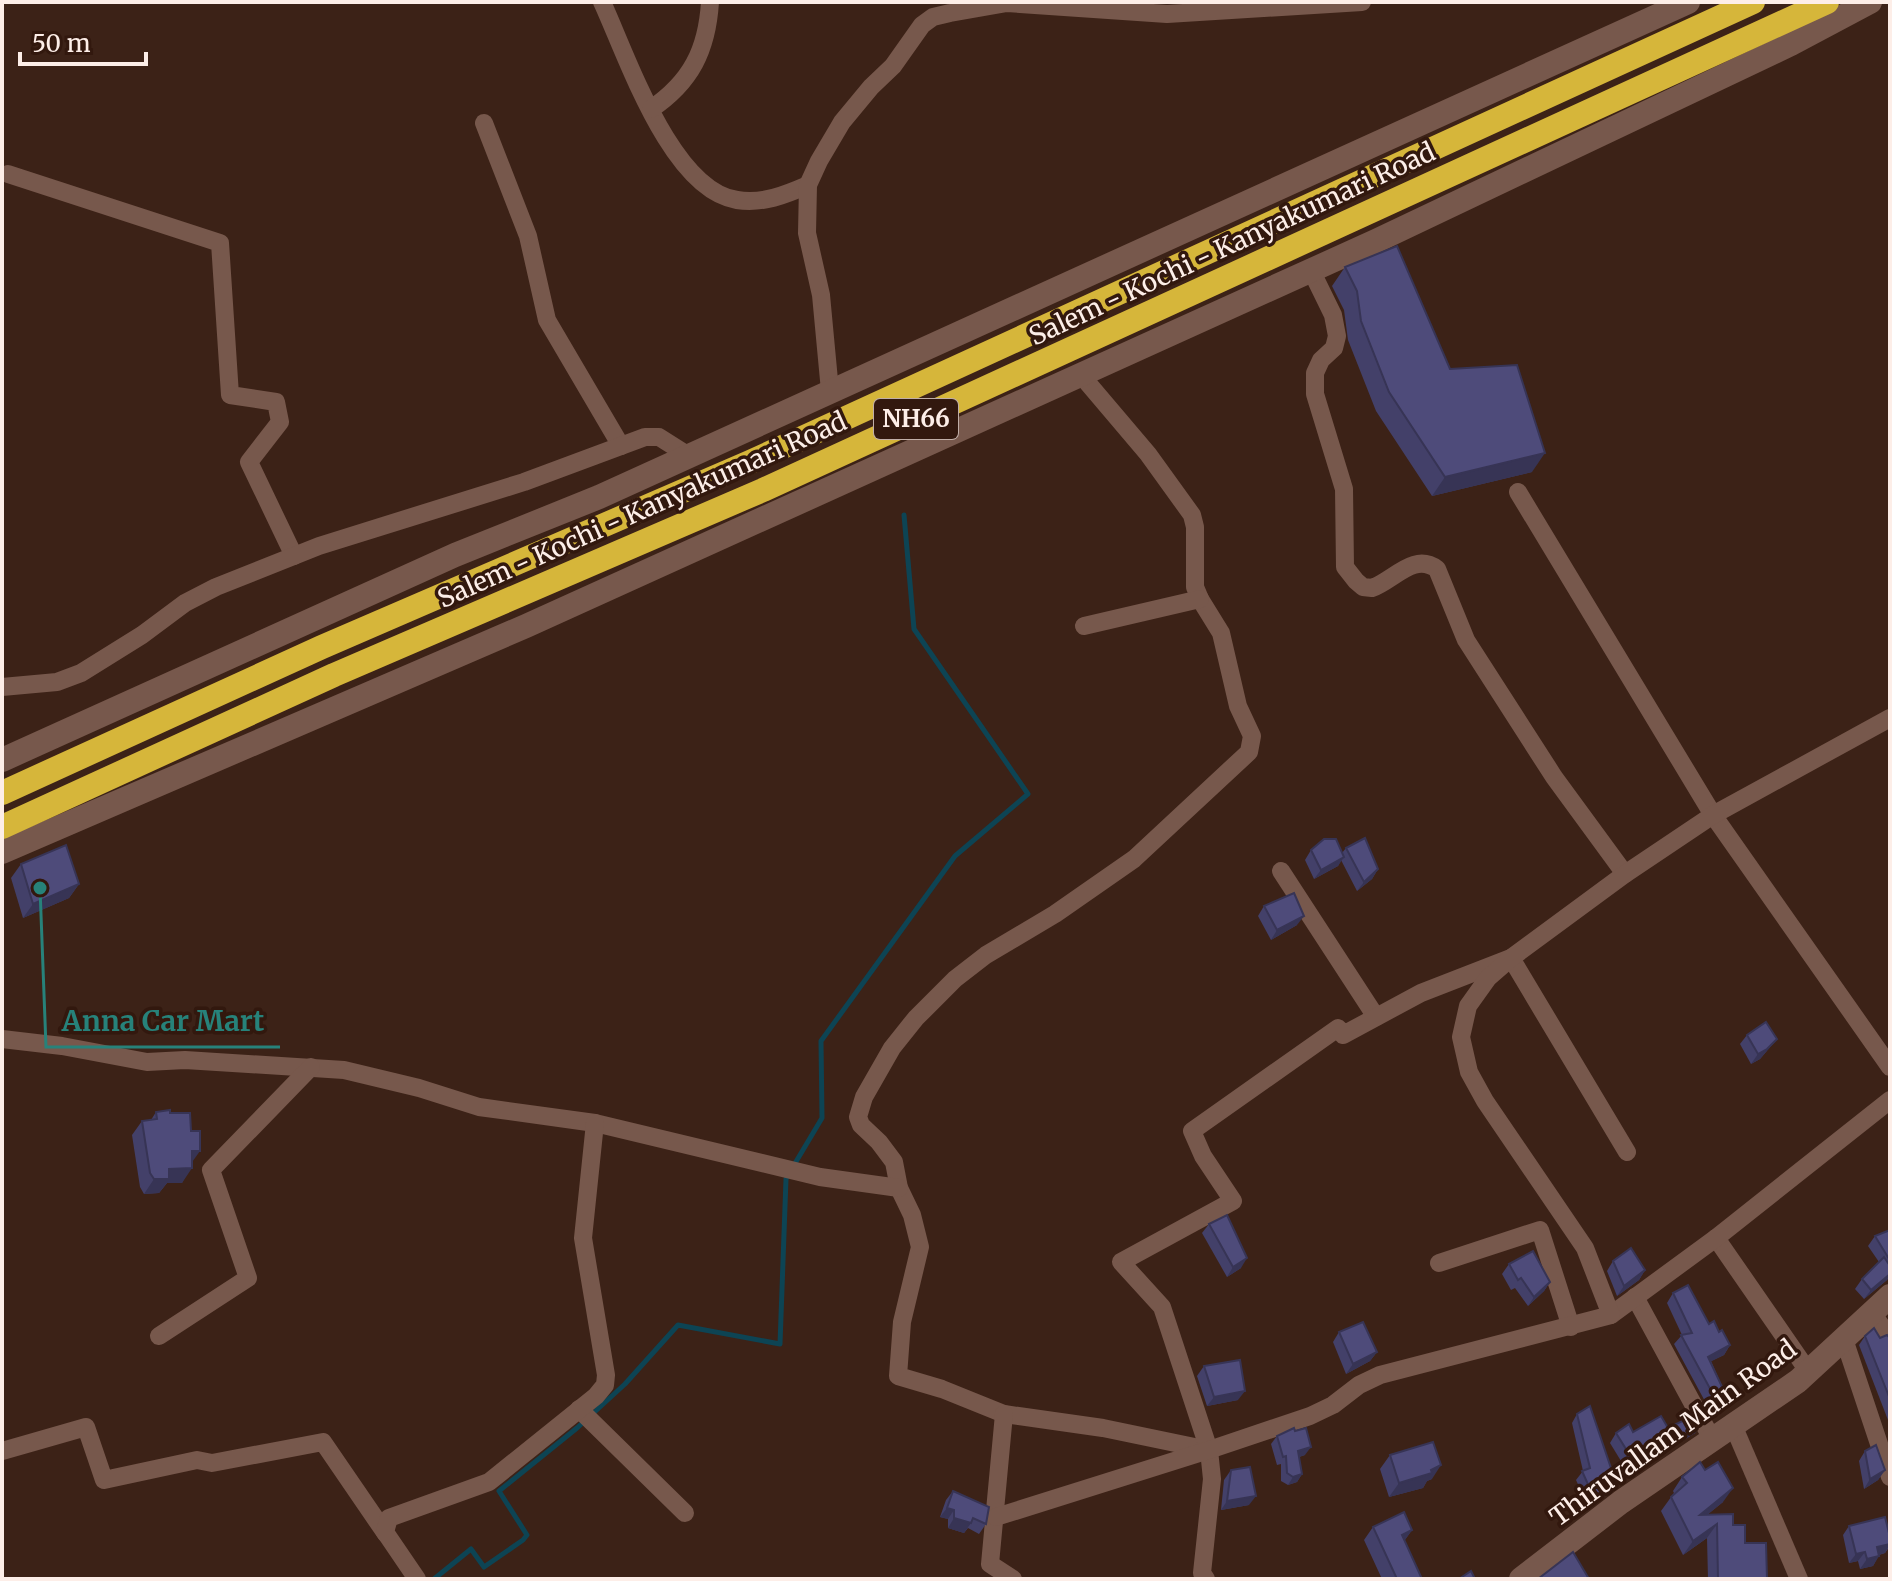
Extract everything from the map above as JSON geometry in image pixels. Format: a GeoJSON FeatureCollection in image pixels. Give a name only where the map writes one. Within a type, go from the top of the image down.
{"type":"FeatureCollection","features":[{"type":"Feature","properties":{"kind":"highway","name":"Salem - Kochi - Kanyakumari Road"},"geometry":{"type":"LineString","coordinates":[[2,793],[322,647],[750,462],[1753,2]]}},
{"type":"Feature","properties":{"kind":"highway","name":"Salem - Kochi - Kanyakumari Road"},"geometry":{"type":"LineString","coordinates":[[2,827],[334,675],[763,490],[1827,2]]}},
{"type":"Feature","properties":{"kind":"street"},"geometry":{"type":"LineString","coordinates":[[602,2],[651,109],[679,156],[698,180],[717,193],[735,200],[759,201],[808,185]]}},
{"type":"Feature","properties":{"kind":"street"},"geometry":{"type":"LineString","coordinates":[[651,109],[677,87],[701,52],[710,2]]}},
{"type":"Feature","properties":{"kind":"street"},"geometry":{"type":"LineString","coordinates":[[830,391],[821,295],[807,233],[808,185],[842,122],[893,66],[922,25],[933,17],[974,5],[1029,3],[1167,14],[1362,2]]}},
{"type":"Feature","properties":{"kind":"street"},"geometry":{"type":"LineString","coordinates":[[2,760],[455,555],[599,497],[1688,2]]}},
{"type":"Feature","properties":{"kind":"street"},"geometry":{"type":"LineString","coordinates":[[2,852],[526,626],[1081,375],[1791,44],[1870,2]]}},
{"type":"Feature","properties":{"kind":"street"},"geometry":{"type":"LineString","coordinates":[[484,123],[528,236],[547,320],[621,446]]}},
{"type":"Feature","properties":{"kind":"street"},"geometry":{"type":"LineString","coordinates":[[8,174],[220,243],[230,395],[276,402],[280,422],[249,462],[294,556]]}},
{"type":"Feature","properties":{"kind":"street"},"geometry":{"type":"LineString","coordinates":[[1311,270],[1333,315],[1337,336],[1334,348],[1321,360],[1315,373],[1315,394],[1344,489],[1345,567],[1363,587],[1372,588],[1420,562],[1429,563],[1437,569],[1466,640],[1482,667],[1554,777],[1625,874]]}},
{"type":"Feature","properties":{"kind":"street"},"geometry":{"type":"LineString","coordinates":[[1081,375],[1187,504],[1195,527],[1194,572],[1200,599],[1221,633],[1238,706],[1252,736],[1249,752],[1134,859],[1055,914],[986,955],[955,979],[916,1018],[892,1048],[859,1107],[861,1125],[894,1162],[899,1188],[912,1215],[920,1247],[902,1322],[898,1376],[942,1389],[1004,1414],[1103,1428],[1209,1450]]}},
{"type":"Feature","properties":{"kind":"street"},"geometry":{"type":"LineString","coordinates":[[2,687],[57,682],[81,673],[142,635],[185,603],[216,587],[294,556],[524,482],[645,437],[659,437],[689,456]]}},
{"type":"Feature","properties":{"kind":"street"},"geometry":{"type":"LineString","coordinates":[[1518,492],[1713,815],[1890,1067]]}},
{"type":"Feature","properties":{"kind":"street"},"geometry":{"type":"LineString","coordinates":[[1084,626],[1200,599]]}},
{"type":"Feature","properties":{"kind":"street"},"geometry":{"type":"LineString","coordinates":[[1611,1315],[1585,1248],[1485,1101],[1469,1072],[1461,1037],[1468,1006],[1488,978],[1511,958],[1625,874],[1713,815],[1890,718]]}},
{"type":"Feature","properties":{"kind":"street"},"geometry":{"type":"LineString","coordinates":[[1281,871],[1376,1017]]}},
{"type":"Feature","properties":{"kind":"street"},"geometry":{"type":"LineString","coordinates":[[1206,1579],[1202,1573],[1212,1479],[1209,1450],[1162,1307],[1121,1262],[1233,1201],[1203,1156],[1192,1131],[1338,1028],[1343,1035],[1421,993],[1511,958]]}},
{"type":"Feature","properties":{"kind":"street"},"geometry":{"type":"LineString","coordinates":[[1511,958],[1627,1152]]}},
{"type":"Feature","properties":{"kind":"street"},"geometry":{"type":"LineString","coordinates":[[2,1039],[62,1046],[147,1062],[185,1060],[344,1070],[419,1088],[479,1107],[595,1123],[820,1177],[899,1188]]}},
{"type":"Feature","properties":{"kind":"street"},"geometry":{"type":"LineString","coordinates":[[159,1336],[248,1278],[211,1170],[311,1067]]}},
{"type":"Feature","properties":{"kind":"street"},"geometry":{"type":"LineString","coordinates":[[996,1517],[1310,1416],[1380,1375],[1611,1315],[1716,1238],[1890,1100]]}},
{"type":"Feature","properties":{"kind":"street"},"geometry":{"type":"LineString","coordinates":[[386,1534],[391,1517],[489,1482],[600,1392],[606,1378],[583,1238],[595,1123]]}},
{"type":"Feature","properties":{"kind":"street"},"geometry":{"type":"LineString","coordinates":[[1439,1263],[1540,1230],[1571,1327]]}},
{"type":"Feature","properties":{"kind":"street"},"geometry":{"type":"LineString","coordinates":[[1716,1238],[1808,1371]]}},
{"type":"Feature","properties":{"kind":"street","name":"Thiruvallam Main Road"},"geometry":{"type":"LineString","coordinates":[[1521,1579],[1621,1502],[1808,1371],[1890,1296]]}},
{"type":"Feature","properties":{"kind":"street"},"geometry":{"type":"LineString","coordinates":[[1635,1297],[1712,1439]]}},
{"type":"Feature","properties":{"kind":"street"},"geometry":{"type":"LineString","coordinates":[[1872,1313],[1890,1338]]}},
{"type":"Feature","properties":{"kind":"street"},"geometry":{"type":"LineString","coordinates":[[1844,1339],[1890,1477]]}},
{"type":"Feature","properties":{"kind":"street"},"geometry":{"type":"LineString","coordinates":[[579,1409],[685,1513]]}},
{"type":"Feature","properties":{"kind":"street"},"geometry":{"type":"LineString","coordinates":[[1004,1414],[990,1564],[1013,1579]]}},
{"type":"Feature","properties":{"kind":"street"},"geometry":{"type":"LineString","coordinates":[[1733,1425],[1799,1579]]}},
{"type":"Feature","properties":{"kind":"street"},"geometry":{"type":"LineString","coordinates":[[2,1451],[86,1427],[104,1480],[197,1460],[212,1463],[323,1442],[417,1579]]}},
{"type":"Feature","properties":{"kind":"building"},"geometry":{"type":"Polygon","coordinates":[[[1397,246],[1450,369],[1517,365],[1545,453],[1445,477],[1389,392],[1361,321],[1357,291],[1345,267],[1397,246]]]}},
{"type":"Feature","properties":{"kind":"building"},"geometry":{"type":"Polygon","coordinates":[[[1365,838],[1378,869],[1364,882],[1346,848],[1365,838]]]}},
{"type":"Feature","properties":{"kind":"building"},"geometry":{"type":"Polygon","coordinates":[[[1324,839],[1336,839],[1344,857],[1321,870],[1311,850],[1324,839]]]}},
{"type":"Feature","properties":{"kind":"building"},"geometry":{"type":"Polygon","coordinates":[[[66,845],[79,884],[33,904],[21,864],[66,845]]]}},
{"type":"Feature","properties":{"kind":"building"},"geometry":{"type":"Polygon","coordinates":[[[1294,893],[1304,916],[1277,930],[1264,906],[1294,893]]]}},
{"type":"Feature","properties":{"kind":"building"},"geometry":{"type":"Polygon","coordinates":[[[1766,1022],[1777,1039],[1758,1054],[1747,1035],[1766,1022]]]}},
{"type":"Feature","properties":{"kind":"building"},"geometry":{"type":"Polygon","coordinates":[[[170,1110],[170,1113],[190,1113],[191,1131],[200,1131],[200,1151],[192,1151],[192,1168],[169,1169],[169,1179],[154,1179],[150,1173],[142,1121],[157,1119],[156,1112],[170,1110]]]}},
{"type":"Feature","properties":{"kind":"building"},"geometry":{"type":"Polygon","coordinates":[[[1227,1215],[1247,1258],[1233,1267],[1209,1224],[1227,1215]]]}},
{"type":"Feature","properties":{"kind":"building"},"geometry":{"type":"Polygon","coordinates":[[[1890,1230],[1890,1258],[1889,1259],[1875,1236],[1890,1230]]]}},
{"type":"Feature","properties":{"kind":"building"},"geometry":{"type":"Polygon","coordinates":[[[1631,1248],[1645,1270],[1624,1286],[1613,1261],[1631,1248]]]}},
{"type":"Feature","properties":{"kind":"building"},"geometry":{"type":"Polygon","coordinates":[[[1533,1251],[1550,1282],[1534,1297],[1521,1278],[1518,1280],[1509,1264],[1533,1251]]]}},
{"type":"Feature","properties":{"kind":"building"},"geometry":{"type":"Polygon","coordinates":[[[1884,1257],[1890,1266],[1890,1274],[1871,1290],[1862,1279],[1884,1257]]]}},
{"type":"Feature","properties":{"kind":"building"},"geometry":{"type":"Polygon","coordinates":[[[1688,1285],[1709,1324],[1714,1321],[1730,1345],[1708,1357],[1724,1391],[1714,1396],[1681,1335],[1692,1333],[1673,1293],[1688,1285]]]}},
{"type":"Feature","properties":{"kind":"building"},"geometry":{"type":"Polygon","coordinates":[[[1363,1322],[1377,1352],[1353,1364],[1339,1332],[1363,1322]]]}},
{"type":"Feature","properties":{"kind":"building"},"geometry":{"type":"Polygon","coordinates":[[[1874,1328],[1880,1338],[1887,1335],[1890,1338],[1890,1399],[1865,1336],[1874,1328]]]}},
{"type":"Feature","properties":{"kind":"building"},"geometry":{"type":"Polygon","coordinates":[[[1240,1360],[1245,1391],[1214,1397],[1204,1366],[1240,1360]]]}},
{"type":"Feature","properties":{"kind":"building"},"geometry":{"type":"Polygon","coordinates":[[[1590,1406],[1616,1483],[1595,1500],[1582,1471],[1590,1468],[1577,1414],[1590,1406]]]}},
{"type":"Feature","properties":{"kind":"building"},"geometry":{"type":"Polygon","coordinates":[[[1697,1414],[1702,1424],[1636,1465],[1616,1433],[1629,1424],[1633,1432],[1661,1416],[1668,1428],[1697,1414]]]}},
{"type":"Feature","properties":{"kind":"building"},"geometry":{"type":"Polygon","coordinates":[[[1294,1428],[1295,1431],[1306,1428],[1311,1447],[1298,1451],[1302,1474],[1293,1477],[1287,1473],[1286,1456],[1283,1457],[1277,1436],[1294,1428]]]}},
{"type":"Feature","properties":{"kind":"building"},"geometry":{"type":"Polygon","coordinates":[[[1433,1442],[1441,1465],[1431,1470],[1432,1473],[1399,1483],[1390,1455],[1433,1442]]]}},
{"type":"Feature","properties":{"kind":"building"},"geometry":{"type":"Polygon","coordinates":[[[1876,1445],[1885,1470],[1870,1479],[1865,1451],[1876,1445]]]}},
{"type":"Feature","properties":{"kind":"building"},"geometry":{"type":"Polygon","coordinates":[[[1700,1462],[1705,1470],[1718,1462],[1733,1488],[1700,1515],[1733,1514],[1733,1525],[1745,1525],[1745,1543],[1766,1543],[1767,1579],[1718,1579],[1717,1524],[1693,1541],[1671,1497],[1687,1483],[1682,1477],[1700,1462]]]}},
{"type":"Feature","properties":{"kind":"building"},"geometry":{"type":"Polygon","coordinates":[[[1250,1467],[1256,1496],[1227,1501],[1231,1470],[1250,1467]]]}},
{"type":"Feature","properties":{"kind":"building"},"geometry":{"type":"Polygon","coordinates":[[[953,1491],[989,1507],[986,1524],[973,1518],[971,1523],[954,1518],[954,1510],[947,1508],[953,1491]]]}},
{"type":"Feature","properties":{"kind":"building"},"geometry":{"type":"Polygon","coordinates":[[[1404,1512],[1412,1530],[1402,1535],[1422,1579],[1397,1579],[1373,1527],[1404,1512]]]}},
{"type":"Feature","properties":{"kind":"building"},"geometry":{"type":"Polygon","coordinates":[[[1885,1517],[1890,1544],[1877,1547],[1879,1556],[1867,1559],[1865,1552],[1856,1554],[1849,1526],[1885,1517]]]}},
{"type":"Feature","properties":{"kind":"building"},"geometry":{"type":"Polygon","coordinates":[[[1573,1552],[1589,1579],[1538,1579],[1573,1552]]]}},
{"type":"Feature","properties":{"kind":"building"},"geometry":{"type":"Polygon","coordinates":[[[1471,1571],[1475,1579],[1459,1579],[1471,1571]]]}},
{"type":"Feature","properties":{"kind":"waterway"},"geometry":{"type":"LineString","coordinates":[[794,1165],[822,1118],[821,1041],[955,856],[1028,794],[914,629],[904,515]]}},
{"type":"Feature","properties":{"kind":"waterway"},"geometry":{"type":"LineString","coordinates":[[434,1579],[471,1549],[484,1567],[523,1540],[527,1535],[499,1491],[577,1428],[625,1384],[678,1325],[780,1344],[786,1179],[789,1174]]}},
{"type":"Feature","properties":{"kind":"place","name":"Anna Car Mart"},"geometry":{"type":"Point","coordinates":[40,888]}}]}
